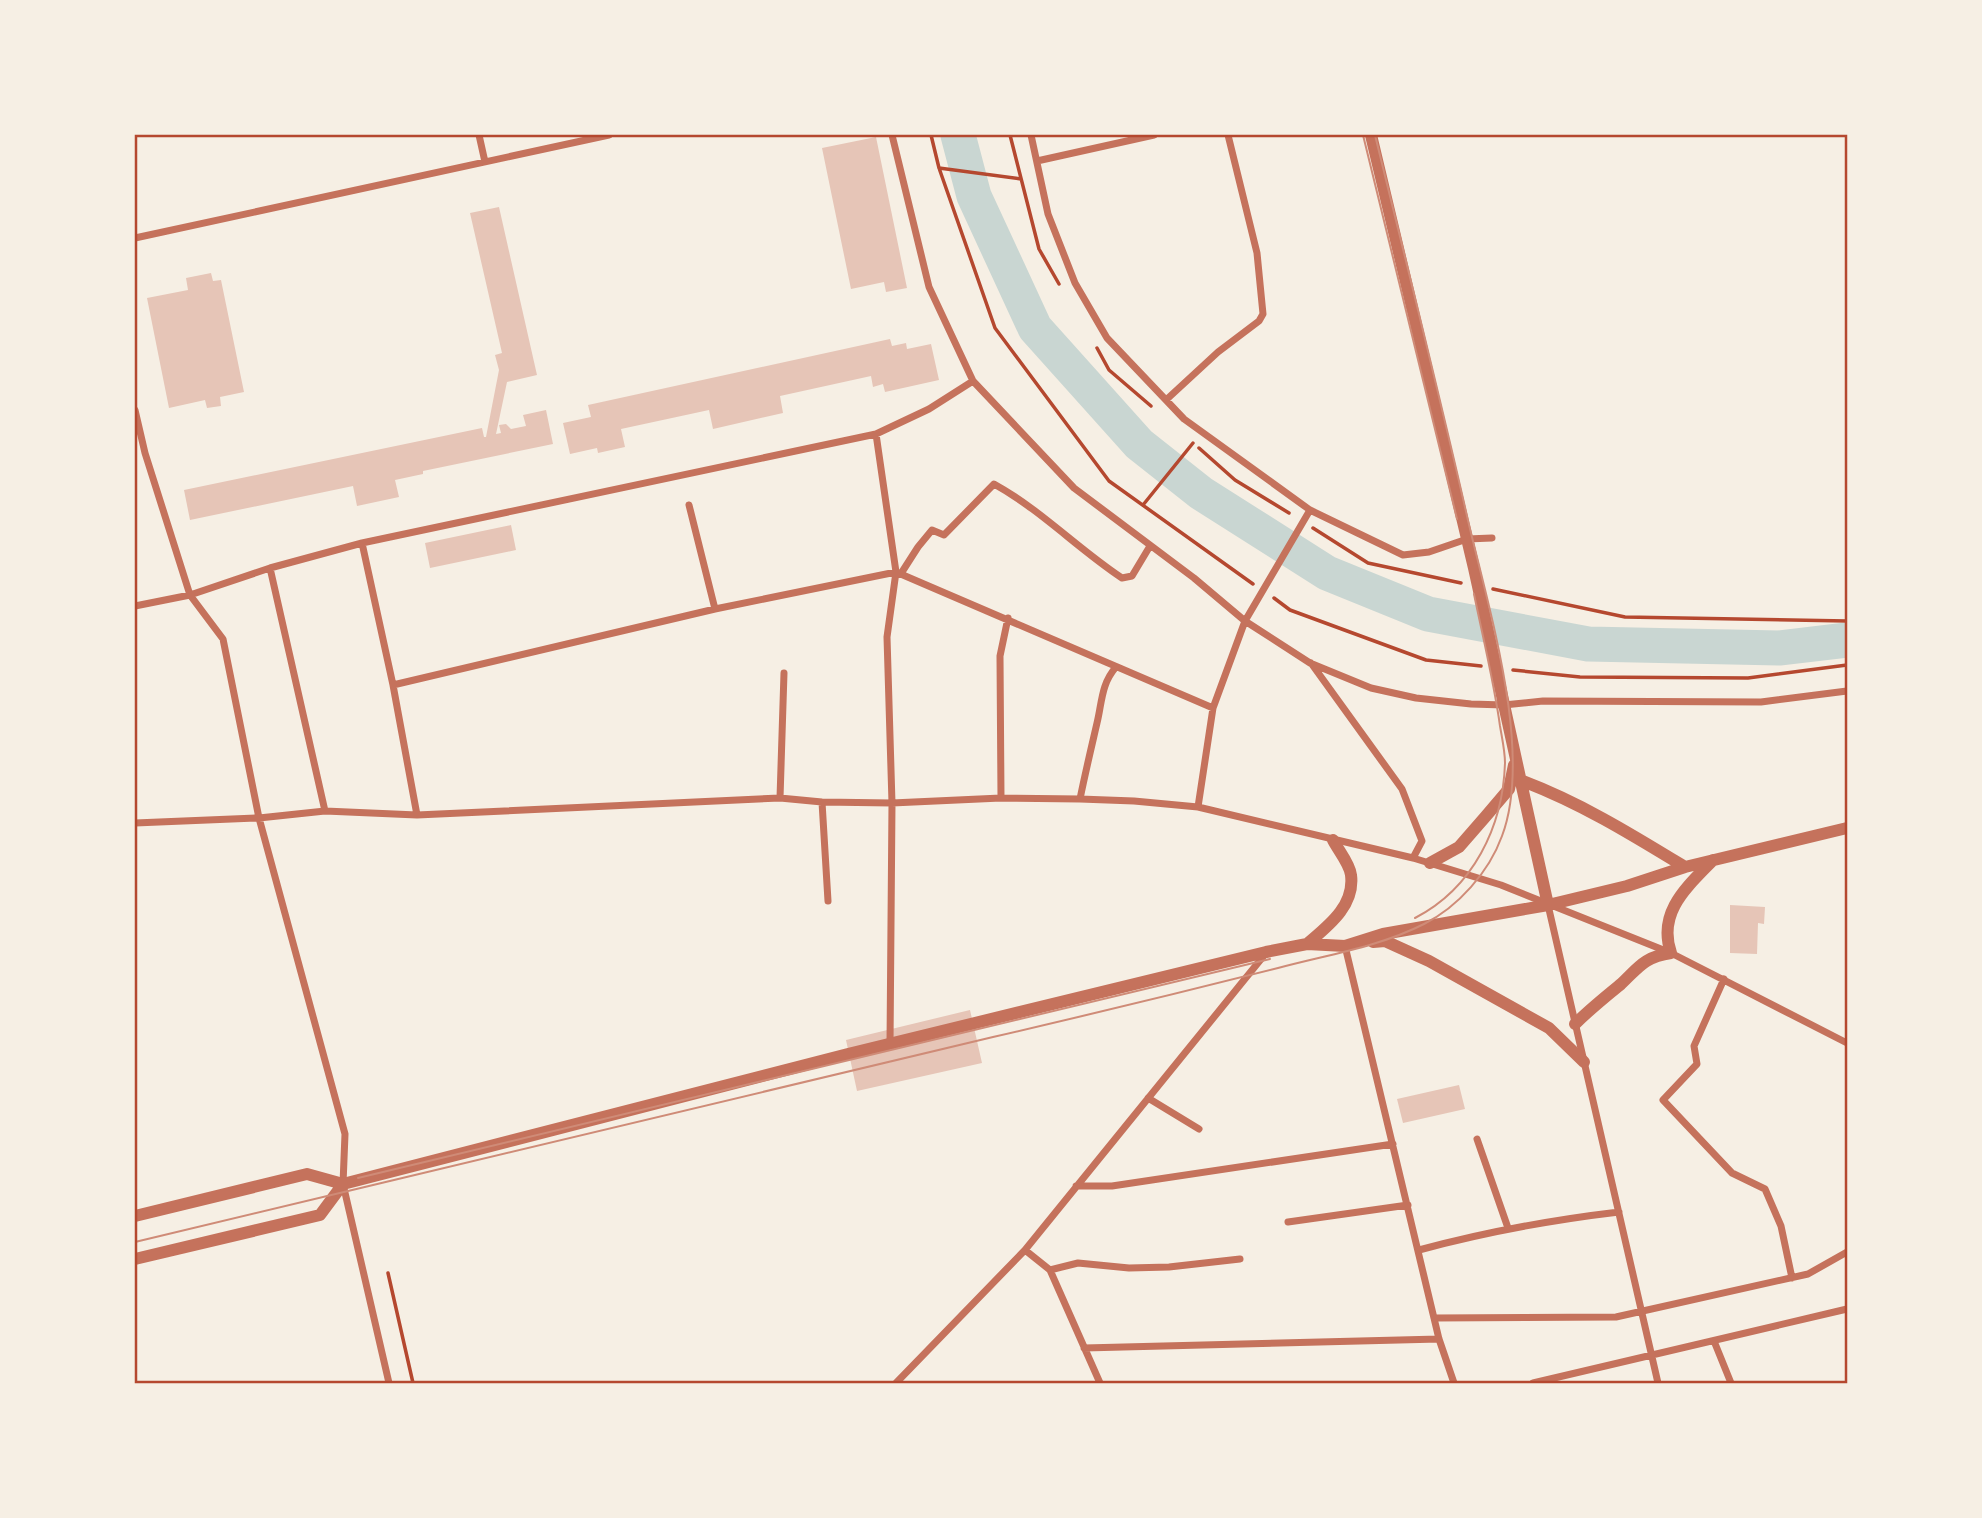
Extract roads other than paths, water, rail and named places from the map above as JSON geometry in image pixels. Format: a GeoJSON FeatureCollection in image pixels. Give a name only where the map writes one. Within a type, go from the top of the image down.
{"type":"FeatureCollection","features":[{"type":"Feature","properties":{"kind":"street"},"geometry":{"type":"LineString","coordinates":[[478,135],[485,162]]}},
{"type":"Feature","properties":{"kind":"street"},"geometry":{"type":"LineString","coordinates":[[135,238],[609,135]]}},
{"type":"Feature","properties":{"kind":"street"},"geometry":{"type":"LineString","coordinates":[[892,135],[929,288],[973,380],[1074,488],[1245,621],[1310,663],[1371,688],[1416,698],[1504,705],[1543,701],[1761,702],[1847,691]]}},
{"type":"Feature","properties":{"kind":"street"},"geometry":{"type":"LineString","coordinates":[[1031,135],[1048,214],[1074,283],[1107,338],[1184,419],[1310,510],[1403,555],[1429,552],[1467,539],[1492,538]]}},
{"type":"Feature","properties":{"kind":"street"},"geometry":{"type":"LineString","coordinates":[[1037,161],[1154,135]]}},
{"type":"Feature","properties":{"kind":"street"},"geometry":{"type":"LineString","coordinates":[[1166,400],[1218,352],[1259,321],[1263,314],[1257,253],[1228,135]]}},
{"type":"Feature","properties":{"kind":"street"},"geometry":{"type":"LineString","coordinates":[[1371,135],[1474,568],[1658,1383]]}},
{"type":"Feature","properties":{"kind":"street"},"geometry":{"type":"LineString","coordinates":[[135,606],[190,595],[270,568],[362,543],[876,434],[929,409],[973,380]]}},
{"type":"Feature","properties":{"kind":"street"},"geometry":{"type":"LineString","coordinates":[[135,410],[145,453],[190,595],[223,639],[259,818],[345,1134],[342,1184],[389,1383]]}},
{"type":"Feature","properties":{"kind":"street"},"geometry":{"type":"LineString","coordinates":[[876,434],[899,572],[887,637],[892,803],[891,1044]]}},
{"type":"Feature","properties":{"kind":"street"},"geometry":{"type":"LineString","coordinates":[[135,455],[145,453]]}},
{"type":"Feature","properties":{"kind":"street"},"geometry":{"type":"LineString","coordinates":[[899,572],[932,530],[944,535],[994,484],[1055,525],[1092,558],[1122,578],[1132,576],[1150,546]]}},
{"type":"Feature","properties":{"kind":"street"},"geometry":{"type":"LineString","coordinates":[[689,505],[715,609]]}},
{"type":"Feature","properties":{"kind":"street"},"geometry":{"type":"LineString","coordinates":[[1198,807],[1213,708],[1245,621],[1310,510]]}},
{"type":"Feature","properties":{"kind":"street"},"geometry":{"type":"LineString","coordinates":[[362,543],[393,685],[417,815]]}},
{"type":"Feature","properties":{"kind":"street"},"geometry":{"type":"LineString","coordinates":[[270,568],[325,811]]}},
{"type":"Feature","properties":{"kind":"street"},"geometry":{"type":"LineString","coordinates":[[393,685],[715,609],[899,572],[1213,708]]}},
{"type":"Feature","properties":{"kind":"street"},"geometry":{"type":"LineString","coordinates":[[1002,798],[1000,656],[1008,618]]}},
{"type":"Feature","properties":{"kind":"street"},"geometry":{"type":"LineString","coordinates":[[1310,663],[1402,789],[1422,841],[1413,858]]}},
{"type":"Feature","properties":{"kind":"street"},"geometry":{"type":"LineString","coordinates":[[1080,799],[1101,692],[1116,667]]}},
{"type":"Feature","properties":{"kind":"street"},"geometry":{"type":"LineString","coordinates":[[780,798],[785,673]]}},
{"type":"Feature","properties":{"kind":"street"},"geometry":{"type":"LineString","coordinates":[[1430,863],[1459,847],[1509,789],[1515,758]]}},
{"type":"Feature","properties":{"kind":"street"},"geometry":{"type":"LineString","coordinates":[[1520,780],[1604,817],[1685,867]]}},
{"type":"Feature","properties":{"kind":"street"},"geometry":{"type":"LineString","coordinates":[[135,823],[259,818],[325,811],[417,815],[780,798],[822,802],[892,803],[1002,798],[1080,799],[1198,807],[1413,858],[1501,885],[1671,953],[1847,1043]]}},
{"type":"Feature","properties":{"kind":"street"},"geometry":{"type":"LineString","coordinates":[[822,802],[828,901]]}},
{"type":"Feature","properties":{"kind":"street"},"geometry":{"type":"LineString","coordinates":[[135,1216],[307,1174],[342,1184],[1266,952],[1307,944],[1345,946],[1383,934],[1548,905],[1627,886],[1685,867],[1847,828]]}},
{"type":"Feature","properties":{"kind":"street"},"geometry":{"type":"LineString","coordinates":[[1307,944],[1339,916],[1350,892],[1351,874],[1333,840]]}},
{"type":"Feature","properties":{"kind":"street"},"geometry":{"type":"LineString","coordinates":[[1671,953],[1665,937],[1670,915],[1680,895],[1713,860]]}},
{"type":"Feature","properties":{"kind":"street"},"geometry":{"type":"LineString","coordinates":[[1362,942],[1385,941],[1430,961],[1549,1028],[1584,1062]]}},
{"type":"Feature","properties":{"kind":"street"},"geometry":{"type":"LineString","coordinates":[[1345,946],[1439,1339],[1454,1383]]}},
{"type":"Feature","properties":{"kind":"street"},"geometry":{"type":"LineString","coordinates":[[896,1383],[1025,1250],[1266,952]]}},
{"type":"Feature","properties":{"kind":"street"},"geometry":{"type":"LineString","coordinates":[[1575,1024],[1594,1004],[1622,983],[1637,966],[1656,955],[1671,953]]}},
{"type":"Feature","properties":{"kind":"street"},"geometry":{"type":"LineString","coordinates":[[1724,979],[1694,1046],[1697,1064],[1662,1100],[1732,1173],[1765,1189],[1781,1226],[1792,1278]]}},
{"type":"Feature","properties":{"kind":"street"},"geometry":{"type":"LineString","coordinates":[[1148,1098],[1199,1129]]}},
{"type":"Feature","properties":{"kind":"street"},"geometry":{"type":"LineString","coordinates":[[1477,1139],[1508,1228]]}},
{"type":"Feature","properties":{"kind":"street"},"geometry":{"type":"LineString","coordinates":[[1076,1186],[1112,1186],[1393,1144]]}},
{"type":"Feature","properties":{"kind":"street"},"geometry":{"type":"LineString","coordinates":[[135,1259],[320,1215],[342,1184]]}},
{"type":"Feature","properties":{"kind":"street"},"geometry":{"type":"LineString","coordinates":[[1288,1222],[1408,1205]]}},
{"type":"Feature","properties":{"kind":"street"},"geometry":{"type":"LineString","coordinates":[[1419,1250],[1555,1219],[1619,1212]]}},
{"type":"Feature","properties":{"kind":"street"},"geometry":{"type":"LineString","coordinates":[[1025,1250],[1050,1270],[1100,1383]]}},
{"type":"Feature","properties":{"kind":"street"},"geometry":{"type":"LineString","coordinates":[[1434,1318],[1605,1318],[1808,1274],[1847,1252]]}},
{"type":"Feature","properties":{"kind":"street"},"geometry":{"type":"LineString","coordinates":[[1050,1270],[1078,1263],[1129,1268],[1169,1267],[1240,1258]]}},
{"type":"Feature","properties":{"kind":"street"},"geometry":{"type":"LineString","coordinates":[[1533,1383],[1847,1309]]}},
{"type":"Feature","properties":{"kind":"street"},"geometry":{"type":"LineString","coordinates":[[1084,1348],[1439,1339]]}},
{"type":"Feature","properties":{"kind":"street"},"geometry":{"type":"LineString","coordinates":[[1714,1341],[1731,1383]]}},
{"type":"Feature","properties":{"kind":"waterway"},"geometry":{"type":"LineString","coordinates":[[958,135],[974,196],[1035,328],[1139,444],[1201,493],[1327,573],[1428,614],[1588,644],[1779,648],[1847,640]]}},
{"type":"Feature","properties":{"kind":"tram line"},"geometry":{"type":"LineString","coordinates":[[1363,135],[1457,519]]}},
{"type":"Feature","properties":{"kind":"tram line"},"geometry":{"type":"LineString","coordinates":[[135,1242],[1352,950],[1407,932],[1449,908],[1481,875],[1502,836],[1511,801],[1513,763],[1510,721],[1495,634],[1375,135]]}},
{"type":"Feature","properties":{"kind":"tram line"},"geometry":{"type":"LineString","coordinates":[[1415,918],[1453,890],[1468,873],[1491,832],[1503,787],[1503,744],[1492,676],[1474,594]]}},
{"type":"Feature","properties":{"kind":"tram line"},"geometry":{"type":"LineString","coordinates":[[358,1178],[1270,959]]}}]}
